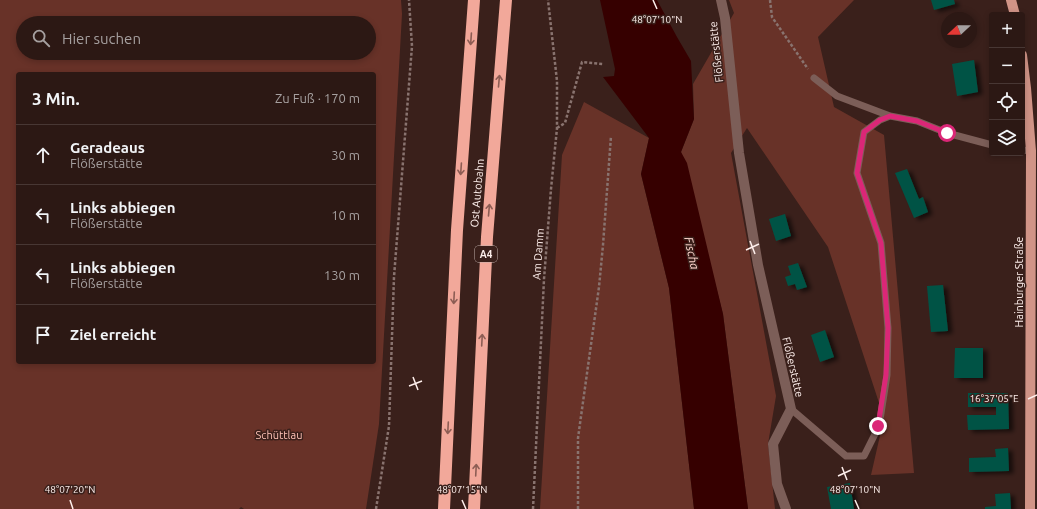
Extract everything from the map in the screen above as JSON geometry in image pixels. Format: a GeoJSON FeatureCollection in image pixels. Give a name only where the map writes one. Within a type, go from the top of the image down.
{"type":"FeatureCollection","features":[{"type":"Feature","properties":{"kind":"highway","name":"Ost Autobahn"},"geometry":{"type":"LineString","coordinates":[[444,509],[457,230],[474,0]]}},
{"type":"Feature","properties":{"kind":"highway","name":"Ost Autobahn"},"geometry":{"type":"LineString","coordinates":[[474,509],[487,237],[506,0]]}},
{"type":"Feature","properties":{"kind":"main road"},"geometry":{"type":"LineString","coordinates":[[1011,0],[1014,12]]}},
{"type":"Feature","properties":{"kind":"main road","name":"Hainburger Straße"},"geometry":{"type":"LineString","coordinates":[[1025,80],[1026,151],[1034,339],[1030,509]]}},
{"type":"Feature","properties":{"kind":"street","name":"Flößerstätte"},"geometry":{"type":"LineString","coordinates":[[721,0],[725,18],[739,153],[758,265],[791,410]]}},
{"type":"Feature","properties":{"kind":"street"},"geometry":{"type":"LineString","coordinates":[[786,509],[777,484],[773,444],[791,410]]}},
{"type":"Feature","properties":{"kind":"lane"},"geometry":{"type":"LineString","coordinates":[[814,78],[837,96],[890,116],[917,121],[947,133],[989,144]]}},
{"type":"Feature","properties":{"kind":"lane","name":"Flößerstätte"},"geometry":{"type":"LineString","coordinates":[[791,410],[846,456],[864,456],[878,426],[886,375],[888,328],[881,243],[857,173],[864,132],[880,120],[890,116]]}},
{"type":"Feature","properties":{"kind":"path"},"geometry":{"type":"LineString","coordinates":[[376,509],[389,426],[394,277],[412,46],[409,0]]}},
{"type":"Feature","properties":{"kind":"path","name":"Am Damm"},"geometry":{"type":"LineString","coordinates":[[533,509],[544,279],[557,128],[557,81],[548,0]]}},
{"type":"Feature","properties":{"kind":"path"},"geometry":{"type":"LineString","coordinates":[[770,0],[772,16],[814,78]]}},
{"type":"Feature","properties":{"kind":"path"},"geometry":{"type":"LineString","coordinates":[[557,128],[565,123],[582,62],[602,64]]}},
{"type":"Feature","properties":{"kind":"path"},"geometry":{"type":"LineString","coordinates":[[578,509],[578,438],[604,245],[610,136]]}},
{"type":"Feature","properties":{"kind":"green space","name":"Schüttlau"},"geometry":{"type":"Polygon","coordinates":[[[0,0],[401,0],[402,14],[379,424],[366,509],[244,509],[241,507],[239,509],[0,509],[0,0]]]}},
{"type":"Feature","properties":{"kind":"green space"},"geometry":{"type":"Polygon","coordinates":[[[729,0],[854,0],[818,37],[834,107],[884,135],[914,473],[871,475],[884,418],[828,247],[747,128],[731,153],[776,396],[768,444],[775,509],[748,509],[723,314],[681,152],[694,119],[693,84],[734,13],[729,0]]]}},
{"type":"Feature","properties":{"kind":"green space"},"geometry":{"type":"Polygon","coordinates":[[[584,102],[649,138],[641,174],[669,288],[694,509],[540,509],[562,155],[584,102]]]}},
{"type":"Feature","properties":{"kind":"water","name":"Fischa"},"geometry":{"type":"Polygon","coordinates":[[[600,0],[657,0],[691,61],[694,119],[681,152],[687,163],[723,314],[748,509],[694,509],[669,288],[641,174],[649,138],[603,77],[614,76],[615,69],[600,0]]]}},
{"type":"Feature","properties":{"kind":"building"},"geometry":{"type":"Polygon","coordinates":[[[931,0],[954,0],[955,4],[934,10],[931,0]]]}},
{"type":"Feature","properties":{"kind":"building"},"geometry":{"type":"Polygon","coordinates":[[[974,60],[978,92],[957,96],[952,64],[974,60]]]}},
{"type":"Feature","properties":{"kind":"building"},"geometry":{"type":"Polygon","coordinates":[[[907,169],[919,199],[923,197],[928,212],[914,218],[895,173],[907,169]]]}},
{"type":"Feature","properties":{"kind":"building"},"geometry":{"type":"Polygon","coordinates":[[[785,214],[791,236],[776,241],[769,219],[785,214]]]}},
{"type":"Feature","properties":{"kind":"building"},"geometry":{"type":"Polygon","coordinates":[[[798,263],[807,287],[797,290],[795,284],[788,286],[785,277],[791,275],[788,266],[798,263]]]}},
{"type":"Feature","properties":{"kind":"building"},"geometry":{"type":"Polygon","coordinates":[[[943,285],[948,331],[931,332],[927,286],[943,285]]]}},
{"type":"Feature","properties":{"kind":"building"},"geometry":{"type":"Polygon","coordinates":[[[825,330],[834,357],[820,362],[811,335],[825,330]]]}},
{"type":"Feature","properties":{"kind":"building"},"geometry":{"type":"Polygon","coordinates":[[[955,348],[983,348],[983,378],[954,378],[955,348]]]}},
{"type":"Feature","properties":{"kind":"building"},"geometry":{"type":"Polygon","coordinates":[[[968,393],[1008,393],[1009,429],[968,430],[967,415],[996,415],[996,407],[968,407],[968,393]]]}},
{"type":"Feature","properties":{"kind":"building"},"geometry":{"type":"Polygon","coordinates":[[[1008,448],[1009,471],[969,472],[969,458],[996,457],[995,449],[1008,448]]]}},
{"type":"Feature","properties":{"kind":"building"},"geometry":{"type":"Polygon","coordinates":[[[850,483],[854,509],[831,509],[827,487],[850,483]]]}},
{"type":"Feature","properties":{"kind":"building"},"geometry":{"type":"Polygon","coordinates":[[[1010,493],[1011,509],[985,509],[985,507],[996,506],[995,494],[1010,493]]]}},
{"type":"Feature","properties":{"kind":"route"},"geometry":{"type":"LineString","coordinates":[[878,426],[886,375],[888,328],[881,243],[857,173],[864,132],[880,120],[890,116],[917,121],[947,133]]}}]}
